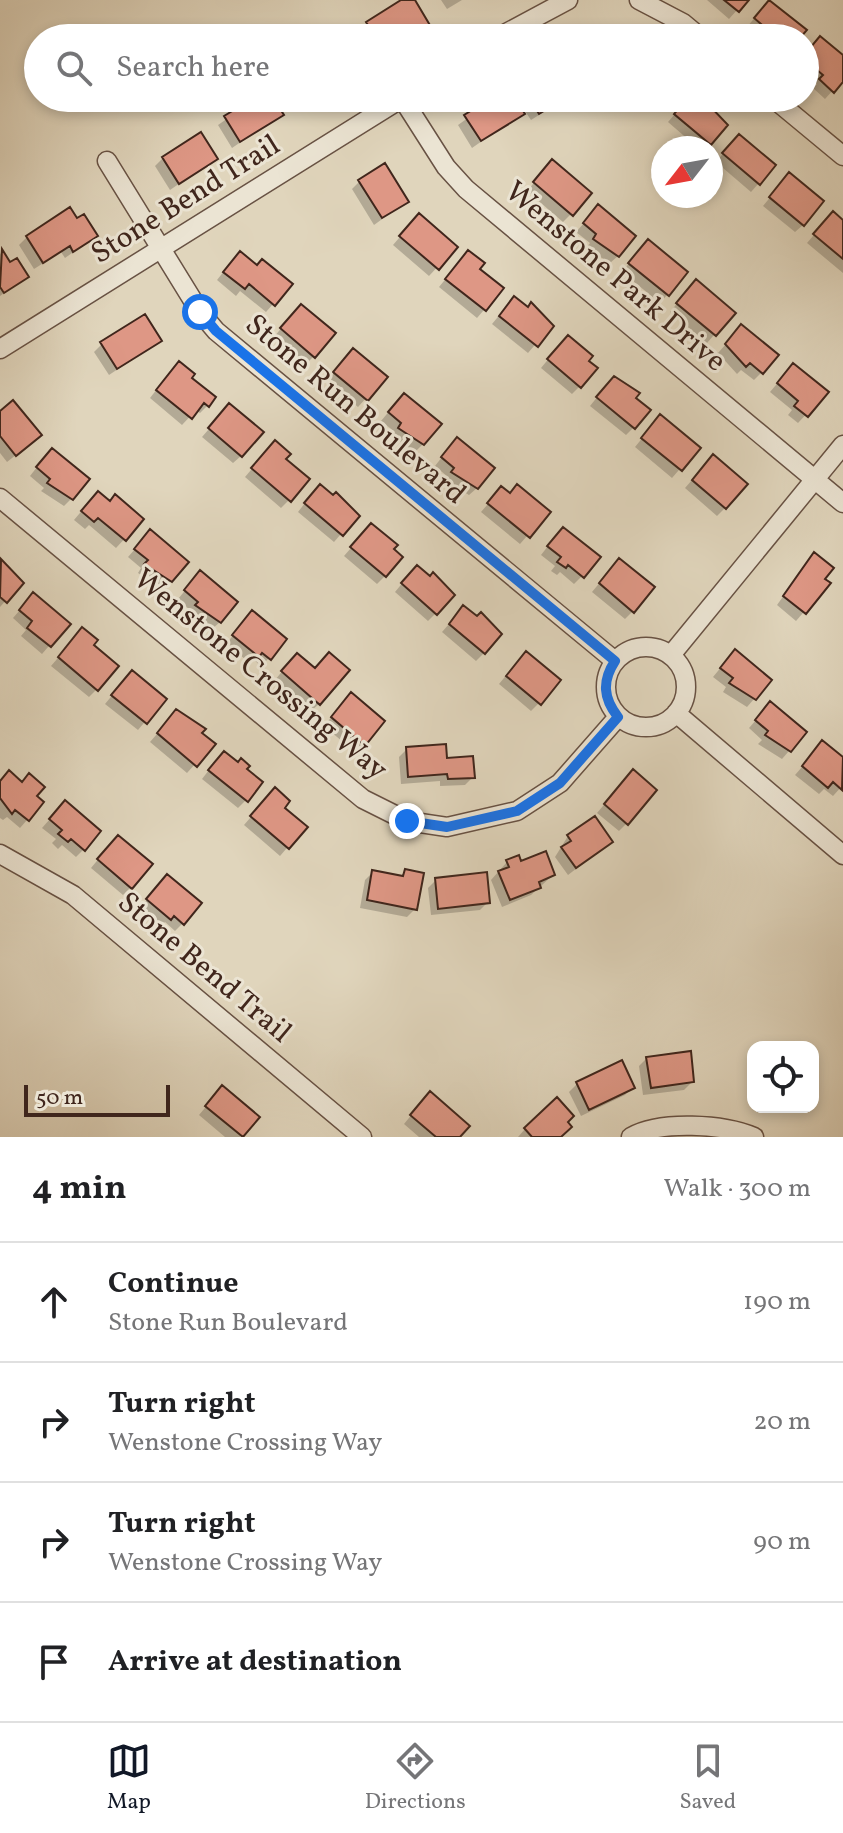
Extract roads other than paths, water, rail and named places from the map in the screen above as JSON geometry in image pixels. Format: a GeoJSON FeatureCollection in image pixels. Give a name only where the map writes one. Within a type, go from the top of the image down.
{"type":"FeatureCollection","features":[{"type":"Feature","properties":{"kind":"street"},"geometry":{"type":"LineString","coordinates":[[523,24],[568,0]]}},
{"type":"Feature","properties":{"kind":"street"},"geometry":{"type":"LineString","coordinates":[[639,0],[684,24]]}},
{"type":"Feature","properties":{"kind":"street","name":"Stone Bend Trail"},"geometry":{"type":"LineString","coordinates":[[0,349],[380,112]]}},
{"type":"Feature","properties":{"kind":"street","name":"Wenstone Park Drive"},"geometry":{"type":"LineString","coordinates":[[411,112],[446,167],[466,189],[843,503]]}},
{"type":"Feature","properties":{"kind":"street"},"geometry":{"type":"LineString","coordinates":[[790,112],[843,156]]}},
{"type":"Feature","properties":{"kind":"street","name":"Stone Run Boulevard"},"geometry":{"type":"LineString","coordinates":[[107,161],[160,249],[216,331],[615,661]]}},
{"type":"Feature","properties":{"kind":"street"},"geometry":{"type":"LineString","coordinates":[[671,655],[843,445]]}},
{"type":"Feature","properties":{"kind":"street","name":"Wenstone Crossing Way"},"geometry":{"type":"LineString","coordinates":[[0,498],[363,799],[407,821],[447,827],[517,811],[560,783],[618,717]]}},
{"type":"Feature","properties":{"kind":"street"},"geometry":{"type":"LineString","coordinates":[[647,646],[671,655],[679,664],[686,690],[676,713],[655,727],[629,724],[618,717],[606,696],[605,683],[615,661],[624,652],[647,646]]}},
{"type":"Feature","properties":{"kind":"street"},"geometry":{"type":"LineString","coordinates":[[676,713],[843,855]]}},
{"type":"Feature","properties":{"kind":"street","name":"Stone Bend Trail"},"geometry":{"type":"LineString","coordinates":[[0,854],[73,895],[362,1137]]}},
{"type":"Feature","properties":{"kind":"street"},"geometry":{"type":"LineString","coordinates":[[631,1137],[690,1125],[740,1131],[754,1137]]}}]}
